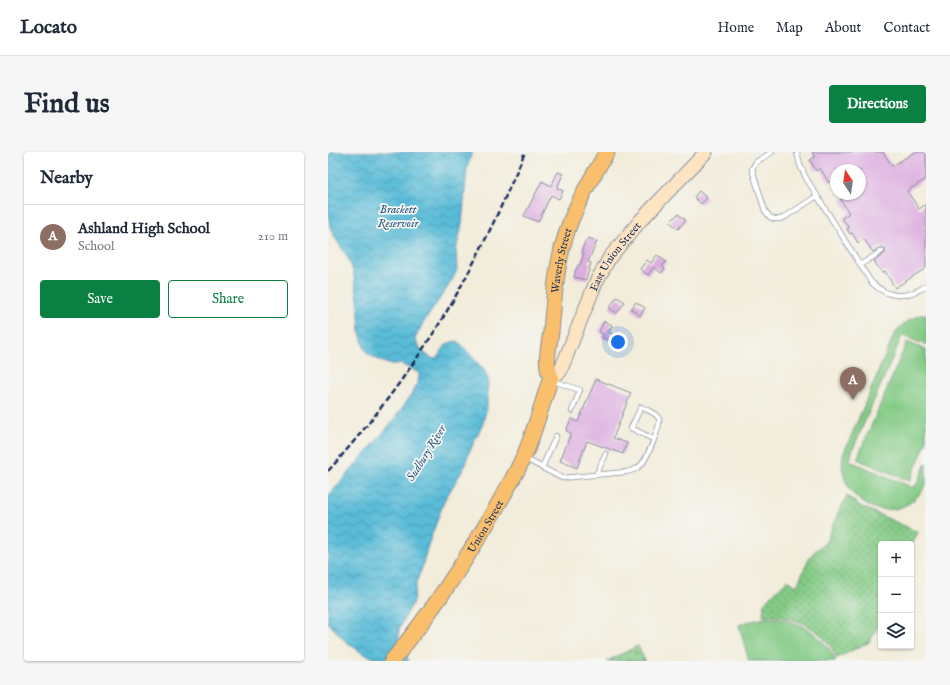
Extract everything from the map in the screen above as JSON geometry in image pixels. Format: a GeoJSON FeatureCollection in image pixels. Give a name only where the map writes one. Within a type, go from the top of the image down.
{"type":"FeatureCollection","features":[{"type":"Feature","properties":{"kind":"main road","name":"Waverly Street"},"geometry":{"type":"LineString","coordinates":[[550,378],[547,370],[548,356],[555,286],[563,245],[578,204],[607,152]]}},
{"type":"Feature","properties":{"kind":"main road","name":"Union Street"},"geometry":{"type":"LineString","coordinates":[[392,661],[429,614],[476,543],[523,458],[550,378]]}},
{"type":"Feature","properties":{"kind":"street","name":"East Union Street"},"geometry":{"type":"LineString","coordinates":[[550,378],[560,372],[596,282],[610,257],[641,220],[706,152]]}},
{"type":"Feature","properties":{"kind":"lane"},"geometry":{"type":"LineString","coordinates":[[772,152],[754,164],[752,169],[765,211],[770,217],[774,219],[782,218],[817,196]]}},
{"type":"Feature","properties":{"kind":"lane"},"geometry":{"type":"LineString","coordinates":[[797,152],[802,172],[871,282],[880,289],[897,296],[915,292],[926,286]]}},
{"type":"Feature","properties":{"kind":"lane"},"geometry":{"type":"LineString","coordinates":[[860,265],[882,251]]}},
{"type":"Feature","properties":{"kind":"lane"},"geometry":{"type":"LineString","coordinates":[[550,378],[580,390],[572,412]]}},
{"type":"Feature","properties":{"kind":"lane"},"geometry":{"type":"LineString","coordinates":[[523,458],[562,478],[634,470],[644,462],[659,424],[657,416],[641,407],[631,428],[653,439]]}},
{"type":"Feature","properties":{"kind":"lane"},"geometry":{"type":"LineString","coordinates":[[542,468],[556,436]]}},
{"type":"Feature","properties":{"kind":"lane"},"geometry":{"type":"LineString","coordinates":[[596,475],[606,454]]}},
{"type":"Feature","properties":{"kind":"green space"},"geometry":{"type":"Polygon","coordinates":[[[926,314],[926,345],[903,336],[901,338],[852,451],[850,461],[914,488],[926,463],[926,484],[917,497],[904,506],[891,510],[877,509],[865,504],[855,495],[847,484],[843,470],[843,455],[894,335],[900,327],[908,321],[926,314]]]}},
{"type":"Feature","properties":{"kind":"green space"},"geometry":{"type":"Polygon","coordinates":[[[907,342],[926,350],[926,443],[910,481],[857,459],[907,342]]]}},
{"type":"Feature","properties":{"kind":"green space"},"geometry":{"type":"Polygon","coordinates":[[[847,496],[860,506],[918,532],[914,541],[878,541],[878,625],[869,642],[837,658],[824,638],[807,625],[787,618],[763,616],[764,603],[787,580],[797,586],[808,560],[814,552],[826,542],[837,515],[847,496]]]}},
{"type":"Feature","properties":{"kind":"green space"},"geometry":{"type":"Polygon","coordinates":[[[765,618],[787,621],[806,628],[823,642],[836,660],[749,661],[739,625],[765,618]]]}},
{"type":"Feature","properties":{"kind":"green space"},"geometry":{"type":"Polygon","coordinates":[[[638,646],[645,661],[607,661],[638,646]]]}},
{"type":"Feature","properties":{"kind":"water","name":"Brackett Reservoir"},"geometry":{"type":"Polygon","coordinates":[[[328,152],[472,152],[467,168],[462,224],[456,251],[457,270],[451,282],[415,338],[423,351],[435,359],[446,345],[458,341],[484,370],[488,378],[487,406],[483,423],[468,455],[464,468],[445,499],[417,580],[413,602],[399,629],[399,640],[409,661],[381,661],[362,653],[343,639],[328,622],[328,497],[381,435],[409,399],[417,384],[419,373],[401,364],[388,364],[377,359],[368,354],[364,347],[360,332],[358,300],[353,271],[348,258],[330,227],[328,211],[328,152]]]}},
{"type":"Feature","properties":{"kind":"building"},"geometry":{"type":"Polygon","coordinates":[[[812,152],[883,152],[892,166],[915,152],[926,152],[926,179],[907,191],[919,209],[926,204],[926,268],[895,288],[885,271],[882,273],[874,261],[885,253],[885,249],[881,247],[873,252],[864,239],[858,243],[852,233],[850,234],[847,229],[849,228],[842,218],[849,213],[841,200],[866,200],[866,164],[830,164],[829,183],[820,168],[816,171],[810,160],[815,157],[812,152]]]}},
{"type":"Feature","properties":{"kind":"building"},"geometry":{"type":"Polygon","coordinates":[[[558,172],[563,174],[557,188],[563,191],[559,199],[551,195],[538,222],[524,216],[542,181],[551,186],[558,172]]]}},
{"type":"Feature","properties":{"kind":"building"},"geometry":{"type":"Polygon","coordinates":[[[699,191],[707,198],[701,204],[694,197],[699,191]]]}},
{"type":"Feature","properties":{"kind":"building"},"geometry":{"type":"Polygon","coordinates":[[[678,214],[686,220],[678,229],[670,222],[678,214]]]}},
{"type":"Feature","properties":{"kind":"building"},"geometry":{"type":"Polygon","coordinates":[[[588,238],[597,241],[588,262],[591,263],[586,280],[574,277],[576,269],[578,265],[580,265],[584,253],[582,253],[582,249],[588,238]]]}},
{"type":"Feature","properties":{"kind":"building"},"geometry":{"type":"Polygon","coordinates":[[[657,255],[666,262],[662,266],[665,268],[661,273],[654,267],[648,275],[640,269],[647,260],[651,263],[657,255]]]}},
{"type":"Feature","properties":{"kind":"building"},"geometry":{"type":"Polygon","coordinates":[[[617,297],[625,302],[617,313],[609,308],[617,297]]]}},
{"type":"Feature","properties":{"kind":"building"},"geometry":{"type":"Polygon","coordinates":[[[636,302],[645,308],[640,316],[631,309],[636,302]]]}},
{"type":"Feature","properties":{"kind":"building"},"geometry":{"type":"Polygon","coordinates":[[[604,321],[612,325],[609,333],[613,334],[611,341],[602,338],[603,334],[599,332],[604,321]]]}},
{"type":"Feature","properties":{"kind":"building"},"geometry":{"type":"Polygon","coordinates":[[[596,379],[631,393],[613,438],[627,443],[623,454],[587,441],[577,468],[560,461],[571,433],[566,431],[571,419],[578,422],[596,379]]]}},
{"type":"Feature","properties":{"kind":"railway"},"geometry":{"type":"LineString","coordinates":[[328,471],[385,402],[411,366],[449,308],[484,242],[525,152]]}},
{"type":"Feature","properties":{"kind":"place","name":"Ashland High School"},"geometry":{"type":"Point","coordinates":[853,400]}},
{"type":"Feature","properties":{"kind":"water label","name":"Sudbury River"},"geometry":{"type":"Point","coordinates":[426,453]}}]}
